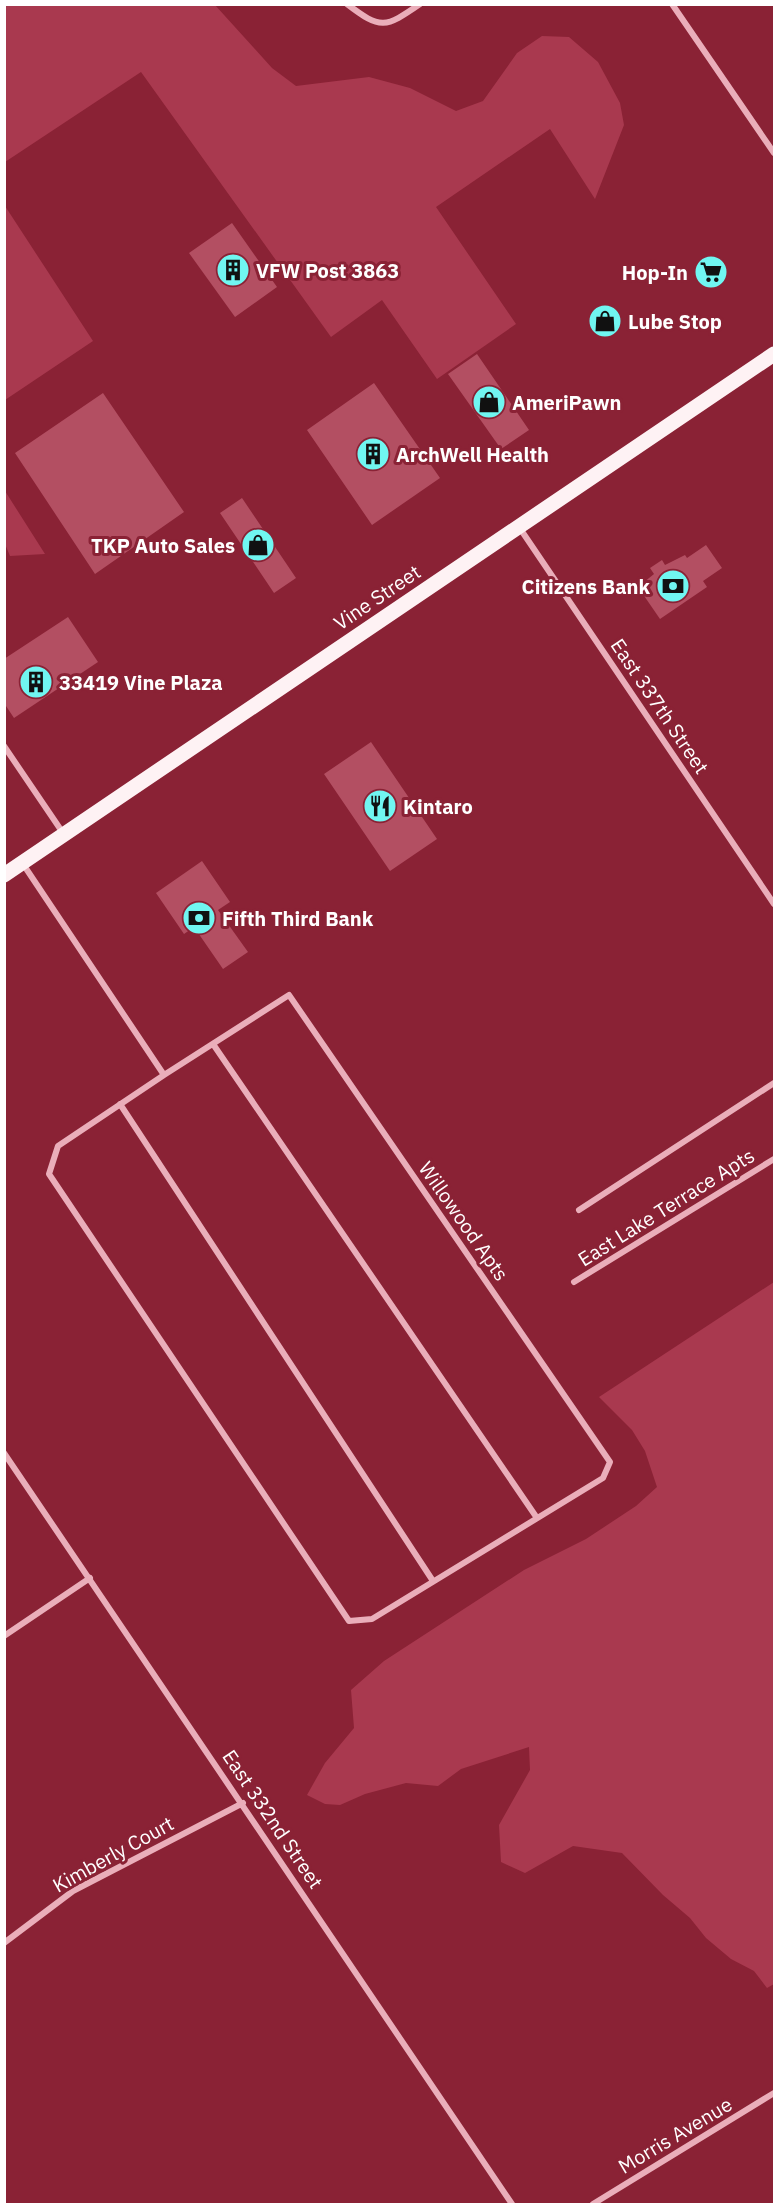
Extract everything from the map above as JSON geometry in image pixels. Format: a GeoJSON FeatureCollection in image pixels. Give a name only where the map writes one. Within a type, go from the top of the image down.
{"type":"FeatureCollection","features":[{"type":"Feature","properties":{"kind":"main road","name":"Vine Street"},"geometry":{"type":"LineString","coordinates":[[4,875],[774,354]]}},
{"type":"Feature","properties":{"kind":"street"},"geometry":{"type":"LineString","coordinates":[[346,4],[369,21],[393,23],[420,4]]}},
{"type":"Feature","properties":{"kind":"street"},"geometry":{"type":"LineString","coordinates":[[672,4],[774,153]]}},
{"type":"Feature","properties":{"kind":"street","name":"East 337th Street"},"geometry":{"type":"LineString","coordinates":[[518,526],[774,904]]}},
{"type":"Feature","properties":{"kind":"street"},"geometry":{"type":"LineString","coordinates":[[4,746],[65,835]]}},
{"type":"Feature","properties":{"kind":"street"},"geometry":{"type":"LineString","coordinates":[[22,863],[164,1075]]}},
{"type":"Feature","properties":{"kind":"street","name":"Willowood Apts"},"geometry":{"type":"LineString","coordinates":[[289,995],[610,1462],[603,1478],[372,1619],[349,1621],[49,1174],[58,1146],[164,1075],[289,995]]}},
{"type":"Feature","properties":{"kind":"street"},"geometry":{"type":"LineString","coordinates":[[213,1044],[537,1518]]}},
{"type":"Feature","properties":{"kind":"street"},"geometry":{"type":"LineString","coordinates":[[579,1210],[774,1083]]}},
{"type":"Feature","properties":{"kind":"street"},"geometry":{"type":"LineString","coordinates":[[120,1104],[434,1581]]}},
{"type":"Feature","properties":{"kind":"street","name":"East Lake Terrace Apts"},"geometry":{"type":"LineString","coordinates":[[574,1282],[774,1159]]}},
{"type":"Feature","properties":{"kind":"street","name":"East 332nd Street"},"geometry":{"type":"LineString","coordinates":[[4,1453],[243,1803],[512,2205]]}},
{"type":"Feature","properties":{"kind":"street"},"geometry":{"type":"LineString","coordinates":[[4,1636],[90,1578]]}},
{"type":"Feature","properties":{"kind":"street","name":"Kimberly Court"},"geometry":{"type":"LineString","coordinates":[[4,1943],[73,1891],[243,1803]]}},
{"type":"Feature","properties":{"kind":"street","name":"Morris Avenue"},"geometry":{"type":"LineString","coordinates":[[593,2205],[774,2093]]}},
{"type":"Feature","properties":{"kind":"shaded area"},"geometry":{"type":"Polygon","coordinates":[[[5,4],[215,5],[272,68],[296,86],[369,77],[410,88],[456,111],[483,101],[517,53],[542,36],[569,37],[598,62],[620,103],[624,125],[595,199],[550,129],[436,207],[516,324],[437,379],[382,300],[331,337],[141,72],[5,162],[5,4]]]}},
{"type":"Feature","properties":{"kind":"shaded area"},"geometry":{"type":"Polygon","coordinates":[[[5,206],[93,341],[4,400],[5,206]]]}},
{"type":"Feature","properties":{"kind":"shaded area"},"geometry":{"type":"Polygon","coordinates":[[[4,491],[45,554],[10,556],[5,544],[4,491]]]}},
{"type":"Feature","properties":{"kind":"shaded area"},"geometry":{"type":"Polygon","coordinates":[[[774,1282],[774,1984],[767,1988],[754,1971],[731,1959],[706,1938],[690,1918],[663,1895],[622,1853],[573,1846],[525,1873],[501,1862],[499,1825],[530,1770],[529,1747],[461,1769],[438,1786],[406,1783],[365,1794],[340,1805],[325,1804],[307,1795],[325,1763],[354,1728],[351,1690],[384,1661],[524,1570],[586,1539],[636,1506],[657,1487],[645,1451],[632,1430],[599,1397],[774,1282]]]}},
{"type":"Feature","properties":{"kind":"building","name":"VFW Post 3863"},"geometry":{"type":"Polygon","coordinates":[[[232,223],[277,287],[235,317],[189,253],[232,223]]]}},
{"type":"Feature","properties":{"kind":"building","name":"AmeriPawn"},"geometry":{"type":"Polygon","coordinates":[[[477,354],[529,430],[501,449],[448,374],[477,354]]]}},
{"type":"Feature","properties":{"kind":"building","name":"ArchWell Health"},"geometry":{"type":"Polygon","coordinates":[[[374,383],[440,478],[372,525],[307,430],[374,383]]]}},
{"type":"Feature","properties":{"kind":"building"},"geometry":{"type":"Polygon","coordinates":[[[103,393],[184,512],[95,574],[15,453],[103,393]]]}},
{"type":"Feature","properties":{"kind":"building","name":"TKP Auto Sales"},"geometry":{"type":"Polygon","coordinates":[[[242,498],[296,578],[274,593],[220,513],[242,498]]]}},
{"type":"Feature","properties":{"kind":"building"},"geometry":{"type":"Polygon","coordinates":[[[706,545],[722,568],[703,581],[707,587],[660,619],[638,587],[654,574],[650,568],[662,560],[665,565],[685,555],[687,558],[706,545]]]}},
{"type":"Feature","properties":{"kind":"building","name":"33419 Vine Plaza"},"geometry":{"type":"Polygon","coordinates":[[[68,617],[98,662],[14,718],[4,703],[4,659],[68,617]]]}},
{"type":"Feature","properties":{"kind":"building","name":"Kintaro"},"geometry":{"type":"Polygon","coordinates":[[[371,742],[437,839],[390,871],[324,774],[371,742]]]}},
{"type":"Feature","properties":{"kind":"building","name":"Fifth Third Bank"},"geometry":{"type":"Polygon","coordinates":[[[202,861],[230,902],[218,910],[248,952],[223,969],[194,927],[184,934],[156,893],[202,861]]]}},
{"type":"Feature","properties":{"kind":"place","name":"VFW Post 3863"},"geometry":{"type":"Point","coordinates":[233,270]}},
{"type":"Feature","properties":{"kind":"place","name":"Hop-In"},"geometry":{"type":"Point","coordinates":[711,272]}},
{"type":"Feature","properties":{"kind":"place","name":"Lube Stop"},"geometry":{"type":"Point","coordinates":[605,321]}},
{"type":"Feature","properties":{"kind":"place","name":"AmeriPawn"},"geometry":{"type":"Point","coordinates":[489,402]}},
{"type":"Feature","properties":{"kind":"place","name":"ArchWell Health"},"geometry":{"type":"Point","coordinates":[373,454]}},
{"type":"Feature","properties":{"kind":"place","name":"TKP Auto Sales"},"geometry":{"type":"Point","coordinates":[258,545]}},
{"type":"Feature","properties":{"kind":"place","name":"Citizens Bank"},"geometry":{"type":"Point","coordinates":[673,586]}},
{"type":"Feature","properties":{"kind":"place","name":"33419 Vine Plaza"},"geometry":{"type":"Point","coordinates":[36,682]}},
{"type":"Feature","properties":{"kind":"place","name":"Kintaro"},"geometry":{"type":"Point","coordinates":[380,806]}},
{"type":"Feature","properties":{"kind":"place","name":"Fifth Third Bank"},"geometry":{"type":"Point","coordinates":[199,918]}}]}
